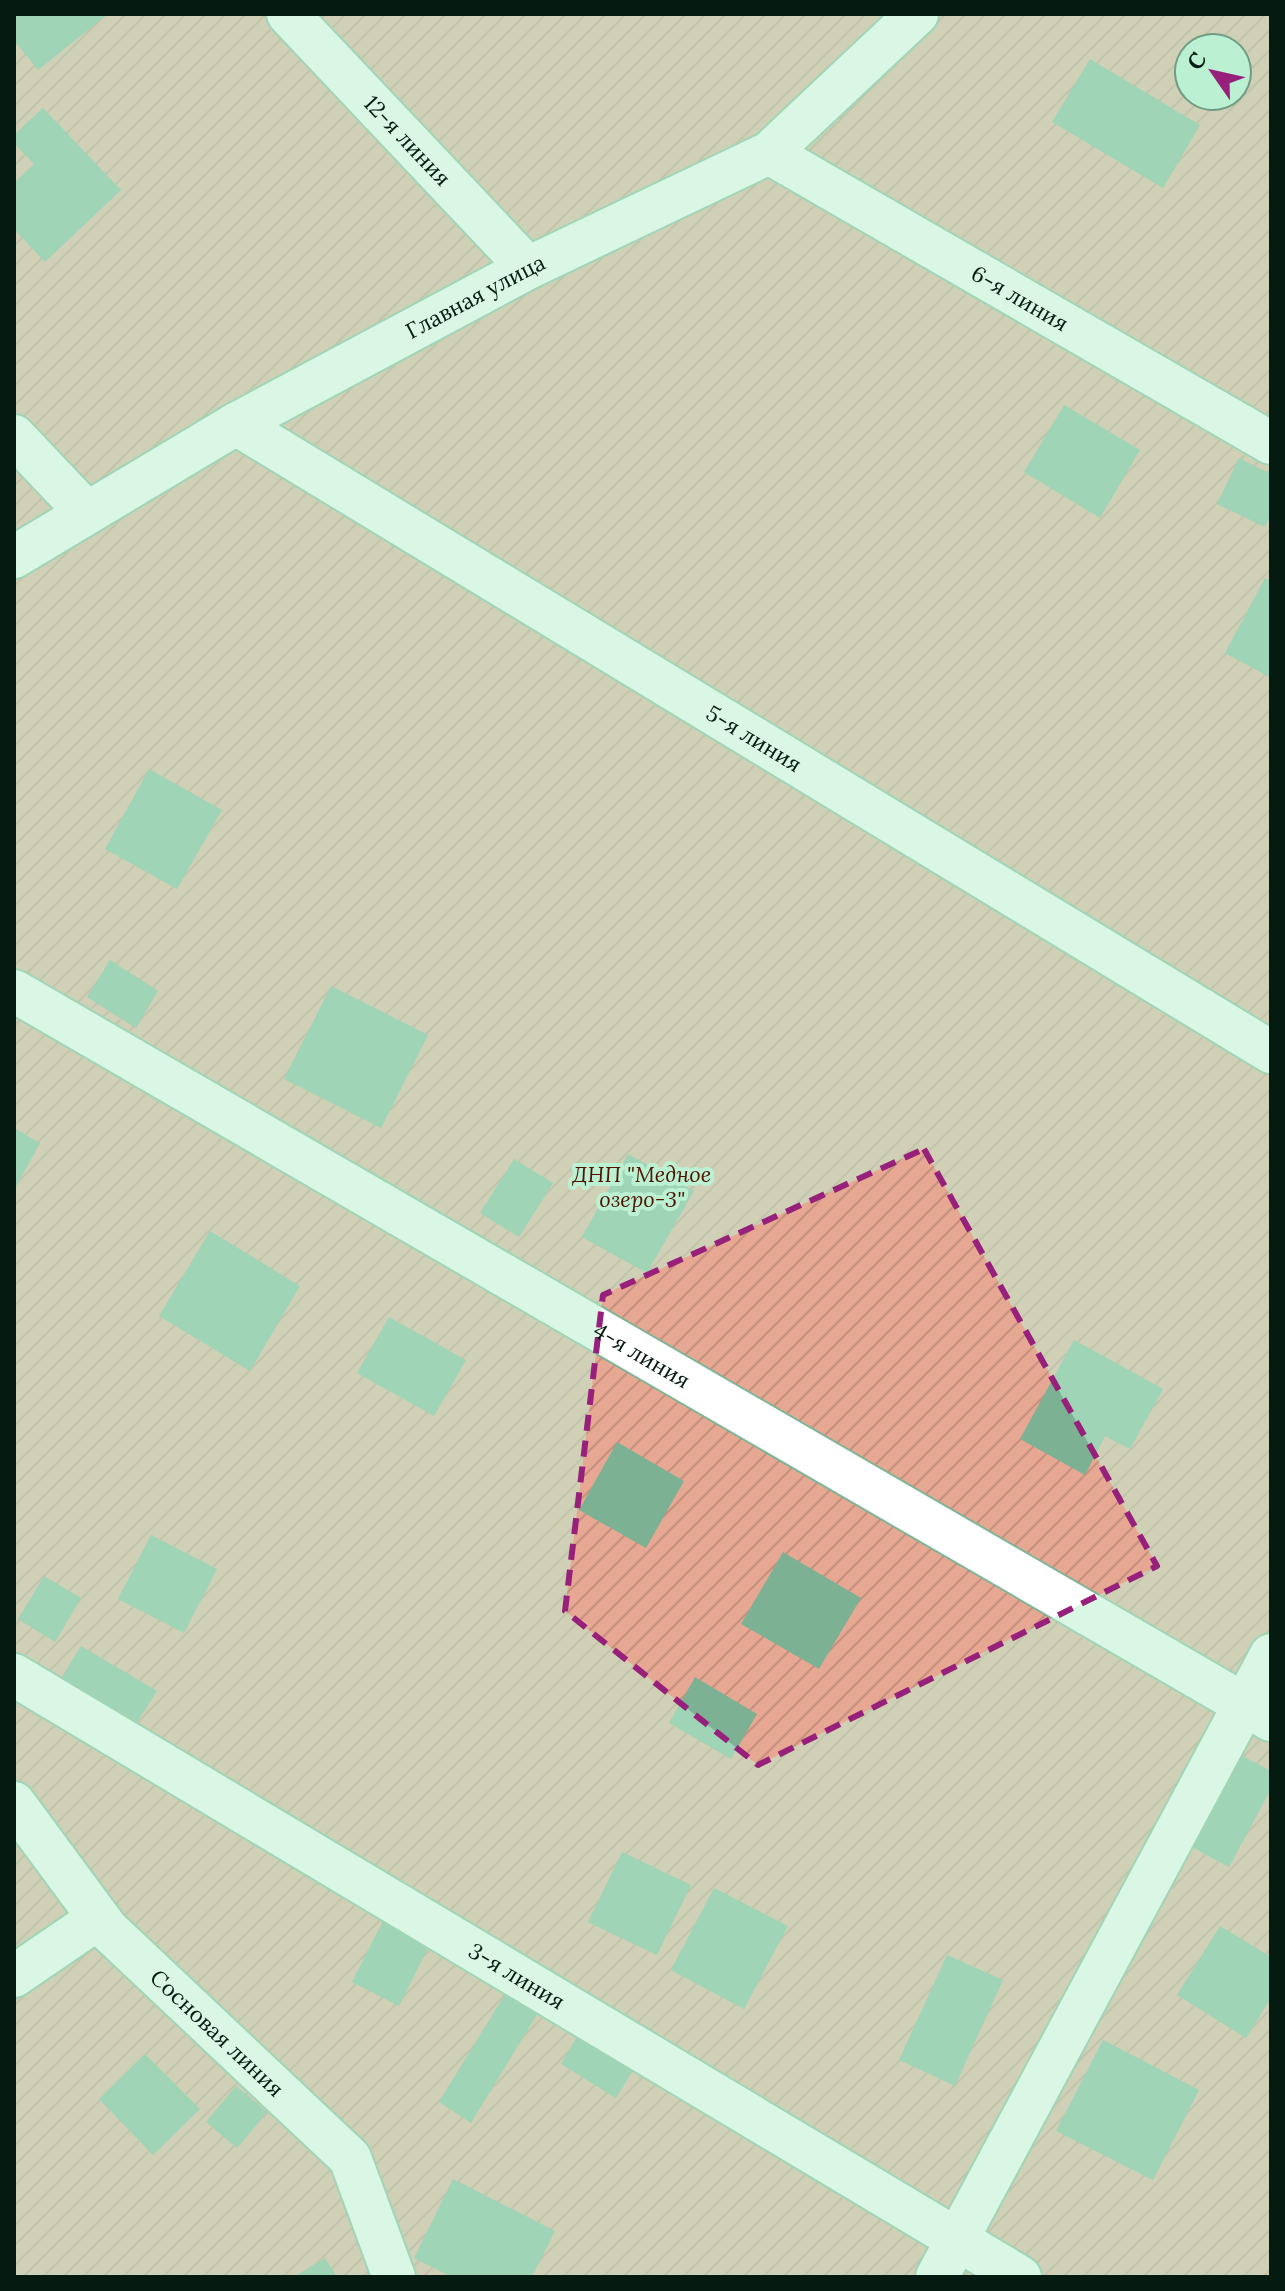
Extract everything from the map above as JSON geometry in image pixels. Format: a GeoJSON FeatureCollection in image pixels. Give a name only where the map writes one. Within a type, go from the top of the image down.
{"type":"FeatureCollection","features":[{"type":"Feature","properties":{"kind":"street","name":"12-я линия"},"geometry":{"type":"LineString","coordinates":[[288,14],[528,268]]}},
{"type":"Feature","properties":{"kind":"street","name":"Главная улица"},"geometry":{"type":"LineString","coordinates":[[14,557],[236,424],[528,268],[769,153],[917,14]]}},
{"type":"Feature","properties":{"kind":"street","name":"6-я линия"},"geometry":{"type":"LineString","coordinates":[[769,153],[1271,443]]}},
{"type":"Feature","properties":{"kind":"street","name":"5-я линия"},"geometry":{"type":"LineString","coordinates":[[236,424],[1271,1052]]}},
{"type":"Feature","properties":{"kind":"street"},"geometry":{"type":"LineString","coordinates":[[14,436],[87,513]]}},
{"type":"Feature","properties":{"kind":"street","name":"4-я линия"},"geometry":{"type":"LineString","coordinates":[[14,991],[1258,1713]]}},
{"type":"Feature","properties":{"kind":"street"},"geometry":{"type":"LineString","coordinates":[[937,2277],[1258,1713],[1271,1655]]}},
{"type":"Feature","properties":{"kind":"street","name":"3-я линия"},"geometry":{"type":"LineString","coordinates":[[14,1675],[1020,2277]]}},
{"type":"Feature","properties":{"kind":"street","name":"Сосновая линия"},"geometry":{"type":"LineString","coordinates":[[14,1803],[107,1929],[350,2158],[394,2277]]}},
{"type":"Feature","properties":{"kind":"street"},"geometry":{"type":"LineString","coordinates":[[14,1976],[99,1918]]}},
{"type":"Feature","properties":{"kind":"highlighted area"},"geometry":{"type":"Polygon","coordinates":[[[924,1149],[1157,1566],[758,1765],[565,1611],[603,1295],[924,1149]]]}},
{"type":"Feature","properties":{"kind":"green space","name":"ДНП \"Медное озеро-3\""},"geometry":{"type":"Polygon","coordinates":[[[14,14],[1271,14],[1271,2277],[14,2277],[14,14]]]}},
{"type":"Feature","properties":{"kind":"building"},"geometry":{"type":"Polygon","coordinates":[[[14,14],[108,14],[38,70],[14,40],[14,14]]]}},
{"type":"Feature","properties":{"kind":"building"},"geometry":{"type":"Polygon","coordinates":[[[1090,59],[1173,109],[1173,112],[1200,125],[1163,188],[1052,122],[1090,59]]]}},
{"type":"Feature","properties":{"kind":"building"},"geometry":{"type":"Polygon","coordinates":[[[43,108],[121,190],[45,262],[14,229],[14,183],[34,164],[14,143],[14,135],[43,108]]]}},
{"type":"Feature","properties":{"kind":"building"},"geometry":{"type":"Polygon","coordinates":[[[1064,405],[1140,450],[1100,518],[1024,472],[1064,405]]]}},
{"type":"Feature","properties":{"kind":"building"},"geometry":{"type":"Polygon","coordinates":[[[1239,458],[1271,474],[1271,514],[1265,527],[1217,504],[1239,458]]]}},
{"type":"Feature","properties":{"kind":"building"},"geometry":{"type":"Polygon","coordinates":[[[1265,578],[1271,581],[1271,678],[1225,653],[1265,578]]]}},
{"type":"Feature","properties":{"kind":"building"},"geometry":{"type":"Polygon","coordinates":[[[149,769],[222,810],[177,889],[105,849],[149,769]]]}},
{"type":"Feature","properties":{"kind":"building"},"geometry":{"type":"Polygon","coordinates":[[[110,960],[158,991],[136,1028],[87,997],[110,960]]]}},
{"type":"Feature","properties":{"kind":"building"},"geometry":{"type":"Polygon","coordinates":[[[331,986],[428,1035],[381,1128],[284,1079],[331,986]]]}},
{"type":"Feature","properties":{"kind":"building"},"geometry":{"type":"Polygon","coordinates":[[[14,1128],[40,1143],[14,1190],[14,1128]]]}},
{"type":"Feature","properties":{"kind":"building"},"geometry":{"type":"Polygon","coordinates":[[[628,1154],[694,1191],[647,1273],[582,1237],[628,1154]]]}},
{"type":"Feature","properties":{"kind":"building"},"geometry":{"type":"Polygon","coordinates":[[[514,1159],[553,1183],[519,1237],[480,1213],[514,1159]]]}},
{"type":"Feature","properties":{"kind":"building"},"geometry":{"type":"Polygon","coordinates":[[[210,1231],[300,1286],[250,1371],[159,1316],[210,1231]]]}},
{"type":"Feature","properties":{"kind":"building"},"geometry":{"type":"Polygon","coordinates":[[[389,1317],[466,1360],[434,1416],[357,1373],[389,1317]]]}},
{"type":"Feature","properties":{"kind":"building"},"geometry":{"type":"Polygon","coordinates":[[[1074,1340],[1163,1389],[1130,1449],[1105,1436],[1085,1475],[1020,1439],[1074,1340]]]}},
{"type":"Feature","properties":{"kind":"building"},"geometry":{"type":"Polygon","coordinates":[[[617,1442],[684,1481],[646,1548],[579,1510],[617,1442]]]}},
{"type":"Feature","properties":{"kind":"building"},"geometry":{"type":"Polygon","coordinates":[[[151,1535],[217,1569],[184,1633],[118,1599],[151,1535]]]}},
{"type":"Feature","properties":{"kind":"building"},"geometry":{"type":"Polygon","coordinates":[[[783,1552],[861,1598],[819,1669],[741,1624],[783,1552]]]}},
{"type":"Feature","properties":{"kind":"building"},"geometry":{"type":"Polygon","coordinates":[[[44,1576],[81,1598],[55,1642],[18,1619],[44,1576]]]}},
{"type":"Feature","properties":{"kind":"building"},"geometry":{"type":"Polygon","coordinates":[[[81,1646],[157,1691],[134,1727],[59,1682],[81,1646]]]}},
{"type":"Feature","properties":{"kind":"building"},"geometry":{"type":"Polygon","coordinates":[[[695,1677],[757,1714],[731,1759],[669,1723],[695,1677]]]}},
{"type":"Feature","properties":{"kind":"building"},"geometry":{"type":"Polygon","coordinates":[[[1241,1755],[1271,1771],[1271,1789],[1229,1867],[1192,1847],[1241,1755]]]}},
{"type":"Feature","properties":{"kind":"building"},"geometry":{"type":"Polygon","coordinates":[[[622,1852],[691,1885],[657,1955],[588,1922],[622,1852]]]}},
{"type":"Feature","properties":{"kind":"building"},"geometry":{"type":"Polygon","coordinates":[[[714,1888],[788,1926],[744,2009],[671,1970],[714,1888]]]}},
{"type":"Feature","properties":{"kind":"building"},"geometry":{"type":"Polygon","coordinates":[[[384,1919],[430,1944],[399,2006],[352,1982],[384,1919]]]}},
{"type":"Feature","properties":{"kind":"building"},"geometry":{"type":"Polygon","coordinates":[[[1220,1926],[1271,1957],[1271,1998],[1246,2038],[1177,1995],[1220,1926]]]}},
{"type":"Feature","properties":{"kind":"building"},"geometry":{"type":"Polygon","coordinates":[[[947,1955],[1003,1980],[955,2086],[899,2060],[947,1955]]]}},
{"type":"Feature","properties":{"kind":"building"},"geometry":{"type":"Polygon","coordinates":[[[507,1991],[539,2011],[471,2123],[439,2102],[507,1991]]]}},
{"type":"Feature","properties":{"kind":"building"},"geometry":{"type":"Polygon","coordinates":[[[582,2028],[638,2062],[616,2098],[561,2064],[582,2028]]]}},
{"type":"Feature","properties":{"kind":"building"},"geometry":{"type":"Polygon","coordinates":[[[1103,2040],[1199,2090],[1153,2180],[1056,2131],[1103,2040]]]}},
{"type":"Feature","properties":{"kind":"building"},"geometry":{"type":"Polygon","coordinates":[[[145,2054],[200,2109],[153,2155],[99,2099],[145,2054]]]}},
{"type":"Feature","properties":{"kind":"building"},"geometry":{"type":"Polygon","coordinates":[[[236,2086],[267,2112],[237,2148],[206,2122],[236,2086]]]}},
{"type":"Feature","properties":{"kind":"building"},"geometry":{"type":"Polygon","coordinates":[[[453,2179],[555,2231],[532,2277],[452,2277],[414,2258],[453,2179]]]}},
{"type":"Feature","properties":{"kind":"building"},"geometry":{"type":"Polygon","coordinates":[[[325,2258],[337,2277],[294,2277],[325,2258]]]}}]}
